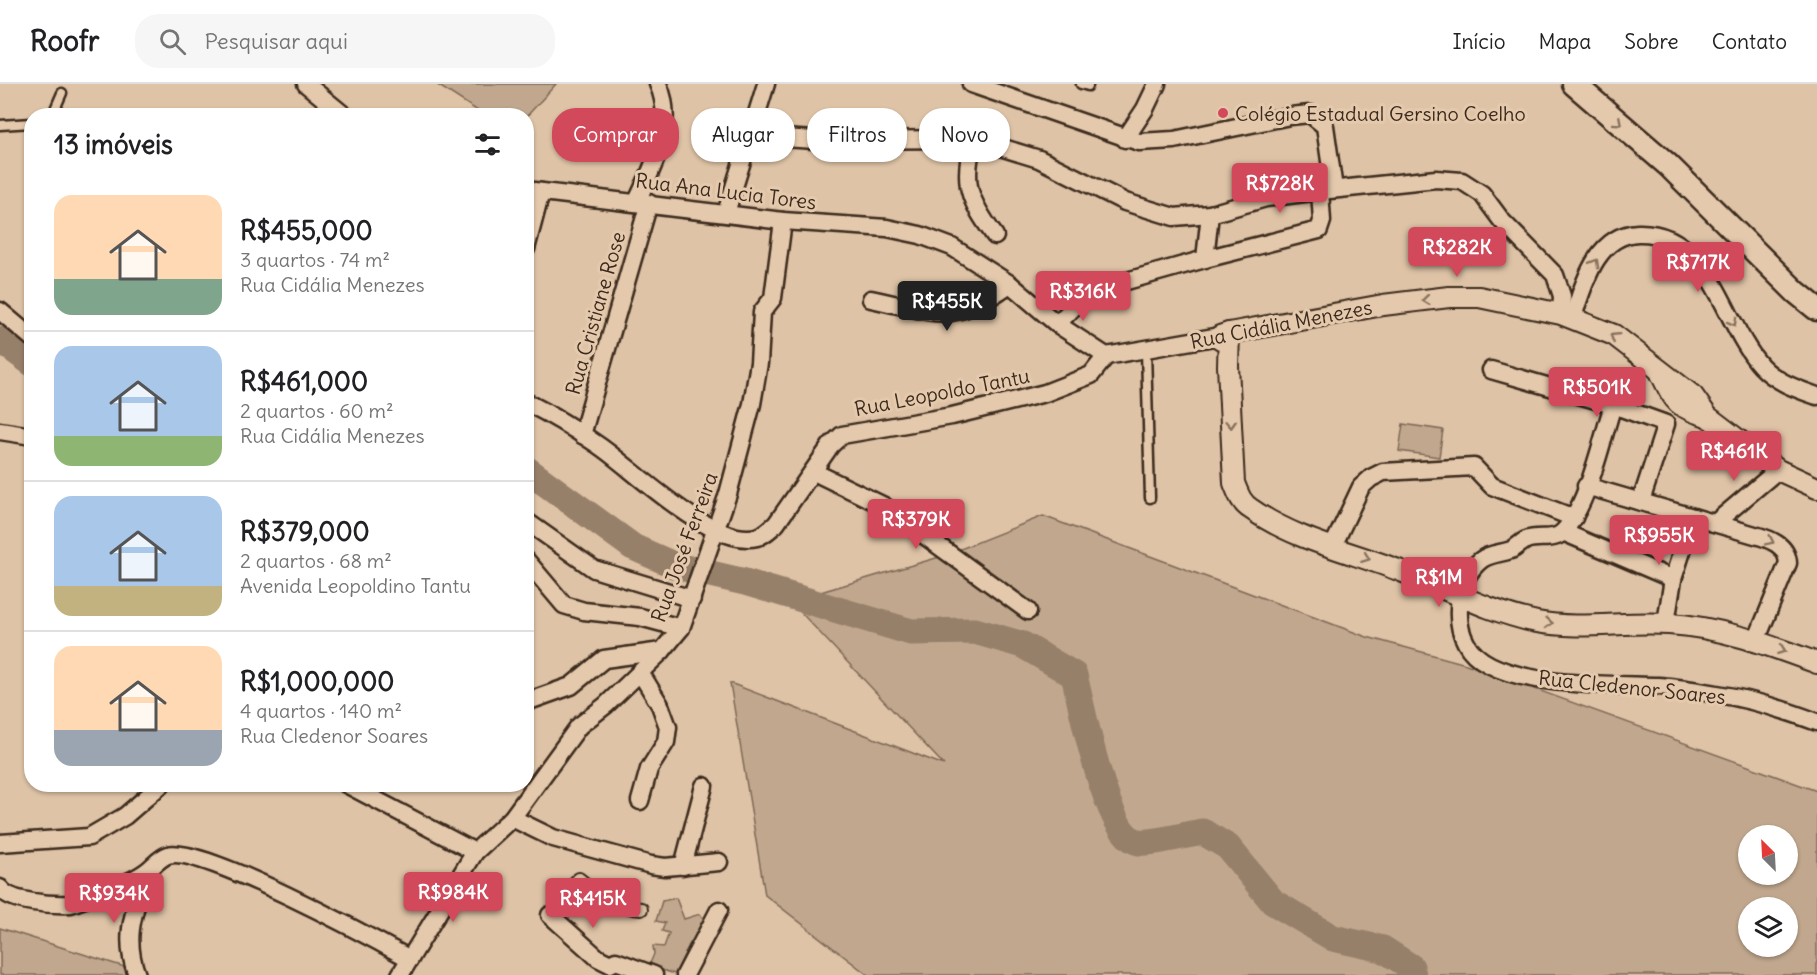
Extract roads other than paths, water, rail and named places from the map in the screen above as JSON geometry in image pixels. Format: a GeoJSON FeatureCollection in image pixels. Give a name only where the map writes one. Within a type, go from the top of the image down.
{"type":"FeatureCollection","features":[{"type":"Feature","properties":{"kind":"main road"},"geometry":{"type":"LineString","coordinates":[[1574,84],[1668,165],[1796,292],[1817,309]]}},
{"type":"Feature","properties":{"kind":"street"},"geometry":{"type":"LineString","coordinates":[[306,84],[335,108]]}},
{"type":"Feature","properties":{"kind":"street","name":"Rua Cristiane Rose"},"geometry":{"type":"LineString","coordinates":[[582,435],[662,137],[666,114],[658,84]]}},
{"type":"Feature","properties":{"kind":"street"},"geometry":{"type":"LineString","coordinates":[[759,108],[766,84]]}},
{"type":"Feature","properties":{"kind":"street"},"geometry":{"type":"LineString","coordinates":[[971,84],[1125,139],[1150,142],[1174,140],[1310,114],[1325,126],[1327,190],[1319,230],[1098,289],[1086,296],[1057,324]]}},
{"type":"Feature","properties":{"kind":"street"},"geometry":{"type":"LineString","coordinates":[[1125,139],[1145,109],[1157,84]]}},
{"type":"Feature","properties":{"kind":"street"},"geometry":{"type":"LineString","coordinates":[[795,139],[919,139]]}},
{"type":"Feature","properties":{"kind":"street"},"geometry":{"type":"LineString","coordinates":[[1010,150],[1039,159],[1088,186],[1152,212],[1174,217],[1210,214],[1266,198],[1327,190],[1436,178],[1462,181],[1482,194],[1502,221],[1555,275],[1583,287]]}},
{"type":"Feature","properties":{"kind":"street"},"geometry":{"type":"LineString","coordinates":[[726,213],[743,162]]}},
{"type":"Feature","properties":{"kind":"street"},"geometry":{"type":"LineString","coordinates":[[969,162],[966,173],[967,185],[977,211],[995,236]]}},
{"type":"Feature","properties":{"kind":"street","name":"Rua Ana Lucia Tores"},"geometry":{"type":"LineString","coordinates":[[534,191],[643,202],[783,221],[887,228],[920,235],[952,247],[1010,284]]}},
{"type":"Feature","properties":{"kind":"street"},"geometry":{"type":"LineString","coordinates":[[1205,259],[1210,214]]}},
{"type":"Feature","properties":{"kind":"street","name":"Rua José Ferreira"},"geometry":{"type":"LineString","coordinates":[[534,788],[579,726],[606,705],[662,651],[681,628],[716,531],[752,404],[759,363],[761,315],[773,297],[783,221]]}},
{"type":"Feature","properties":{"kind":"street"},"geometry":{"type":"LineString","coordinates":[[1567,316],[1593,265],[1610,241],[1625,234],[1647,233],[1666,238],[1683,246],[1702,267],[1750,352],[1762,367],[1786,384],[1817,396]]}},
{"type":"Feature","properties":{"kind":"street"},"geometry":{"type":"LineString","coordinates":[[1555,275],[1567,316]]}},
{"type":"Feature","properties":{"kind":"street"},"geometry":{"type":"LineString","coordinates":[[870,299],[946,315],[973,308],[1010,284],[1057,324],[1107,356]]}},
{"type":"Feature","properties":{"kind":"street","name":"Rua Cidália Menezes"},"geometry":{"type":"LineString","coordinates":[[1107,356],[1383,305],[1449,297],[1479,297],[1567,316],[1614,335],[1694,396],[1707,416],[1778,470],[1817,488]]}},
{"type":"Feature","properties":{"kind":"street"},"geometry":{"type":"LineString","coordinates":[[0,311],[24,331]]}},
{"type":"Feature","properties":{"kind":"street"},"geometry":{"type":"LineString","coordinates":[[1225,334],[1234,483],[1241,500],[1249,508],[1272,521],[1488,609],[1540,622],[1666,624],[1719,630],[1817,663]]}},
{"type":"Feature","properties":{"kind":"street","name":"Rua Leopoldo Tantu"},"geometry":{"type":"LineString","coordinates":[[716,531],[740,537],[760,536],[776,524],[831,445],[842,435],[952,416],[1045,393],[1091,375],[1107,356]]}},
{"type":"Feature","properties":{"kind":"street"},"geometry":{"type":"LineString","coordinates":[[1491,370],[1613,405],[1666,424]]}},
{"type":"Feature","properties":{"kind":"street","name":"Rua Cidália Menezes"},"geometry":{"type":"LineString","coordinates":[[1660,372],[1675,403],[1684,409],[1707,416]]}},
{"type":"Feature","properties":{"kind":"street"},"geometry":{"type":"LineString","coordinates":[[1641,501],[1675,403]]}},
{"type":"Feature","properties":{"kind":"street"},"geometry":{"type":"LineString","coordinates":[[1460,597],[1471,572],[1483,558],[1513,549],[1525,541],[1542,536],[1553,538],[1563,532],[1574,518],[1613,405]]}},
{"type":"Feature","properties":{"kind":"street"},"geometry":{"type":"LineString","coordinates":[[534,407],[616,458],[648,486],[716,531]]}},
{"type":"Feature","properties":{"kind":"street"},"geometry":{"type":"LineString","coordinates":[[0,431],[24,435]]}},
{"type":"Feature","properties":{"kind":"street"},"geometry":{"type":"LineString","coordinates":[[1333,546],[1361,487],[1383,472],[1474,467],[1492,486],[1574,518]]}},
{"type":"Feature","properties":{"kind":"street"},"geometry":{"type":"LineString","coordinates":[[1715,523],[1778,470]]}},
{"type":"Feature","properties":{"kind":"street"},"geometry":{"type":"LineString","coordinates":[[814,472],[884,506],[1028,611]]}},
{"type":"Feature","properties":{"kind":"street"},"geometry":{"type":"LineString","coordinates":[[1586,486],[1770,540],[1787,555],[1788,563],[1756,641]]}},
{"type":"Feature","properties":{"kind":"street"},"geometry":{"type":"LineString","coordinates":[[1666,624],[1673,579],[1693,517]]}},
{"type":"Feature","properties":{"kind":"street"},"geometry":{"type":"LineString","coordinates":[[534,527],[594,569],[692,599]]}},
{"type":"Feature","properties":{"kind":"street"},"geometry":{"type":"LineString","coordinates":[[1563,532],[1673,579]]}},
{"type":"Feature","properties":{"kind":"street"},"geometry":{"type":"LineString","coordinates":[[534,570],[560,601],[569,607],[640,617],[681,628]]}},
{"type":"Feature","properties":{"kind":"street","name":"Rua Cledenor Soares"},"geometry":{"type":"LineString","coordinates":[[1460,597],[1458,620],[1461,634],[1468,648],[1480,660],[1492,667],[1574,684],[1661,686],[1719,694],[1817,722]]}},
{"type":"Feature","properties":{"kind":"street"},"geometry":{"type":"LineString","coordinates":[[534,699],[571,686],[604,660],[662,651]]}},
{"type":"Feature","properties":{"kind":"street"},"geometry":{"type":"LineString","coordinates":[[639,672],[660,705],[668,727],[666,742],[649,769],[640,801]]}},
{"type":"Feature","properties":{"kind":"street"},"geometry":{"type":"LineString","coordinates":[[684,866],[704,786]]}},
{"type":"Feature","properties":{"kind":"street"},"geometry":{"type":"LineString","coordinates":[[0,843],[89,837],[106,830],[152,792]]}},
{"type":"Feature","properties":{"kind":"street"},"geometry":{"type":"LineString","coordinates":[[365,792],[475,852]]}},
{"type":"Feature","properties":{"kind":"street","name":"Rua José Ferreira"},"geometry":{"type":"LineString","coordinates":[[400,975],[475,852],[512,818],[531,792]]}},
{"type":"Feature","properties":{"kind":"street"},"geometry":{"type":"LineString","coordinates":[[512,818],[554,838],[636,861],[665,867],[719,862]]}},
{"type":"Feature","properties":{"kind":"street"},"geometry":{"type":"LineString","coordinates":[[2,893],[10,897],[60,905],[71,904],[147,871],[169,854],[179,853],[206,860],[346,925],[410,959]]}},
{"type":"Feature","properties":{"kind":"street"},"geometry":{"type":"LineString","coordinates":[[137,975],[129,954],[129,938],[131,921],[147,871]]}},
{"type":"Feature","properties":{"kind":"street"},"geometry":{"type":"LineString","coordinates":[[560,898],[579,879],[607,900],[624,908],[641,909]]}},
{"type":"Feature","properties":{"kind":"street"},"geometry":{"type":"LineString","coordinates":[[685,975],[719,910]]}},
{"type":"Feature","properties":{"kind":"street"},"geometry":{"type":"LineString","coordinates":[[550,915],[598,958],[610,964],[616,961],[624,963],[654,975]]}},
{"type":"Feature","properties":{"kind":"lane"},"geometry":{"type":"LineString","coordinates":[[55,108],[62,93]]}},
{"type":"Feature","properties":{"kind":"lane"},"geometry":{"type":"LineString","coordinates":[[0,125],[24,124]]}},
{"type":"Feature","properties":{"kind":"lane"},"geometry":{"type":"LineString","coordinates":[[1146,350],[1150,498]]}},
{"type":"Feature","properties":{"kind":"waterway"},"geometry":{"type":"LineString","coordinates":[[0,340],[24,357]]}},
{"type":"Feature","properties":{"kind":"waterway"},"geometry":{"type":"LineString","coordinates":[[534,475],[633,547],[676,566],[745,582],[911,632],[975,631],[1023,645],[1074,675],[1097,769],[1116,819],[1127,835],[1139,842],[1145,842],[1203,832],[1228,847],[1273,902],[1333,938],[1383,949],[1411,967],[1413,975]]}},
{"type":"Feature","properties":{"kind":"place","name":"Colégio Estadual Gersino Coelho"},"geometry":{"type":"Point","coordinates":[1223,113]}}]}
